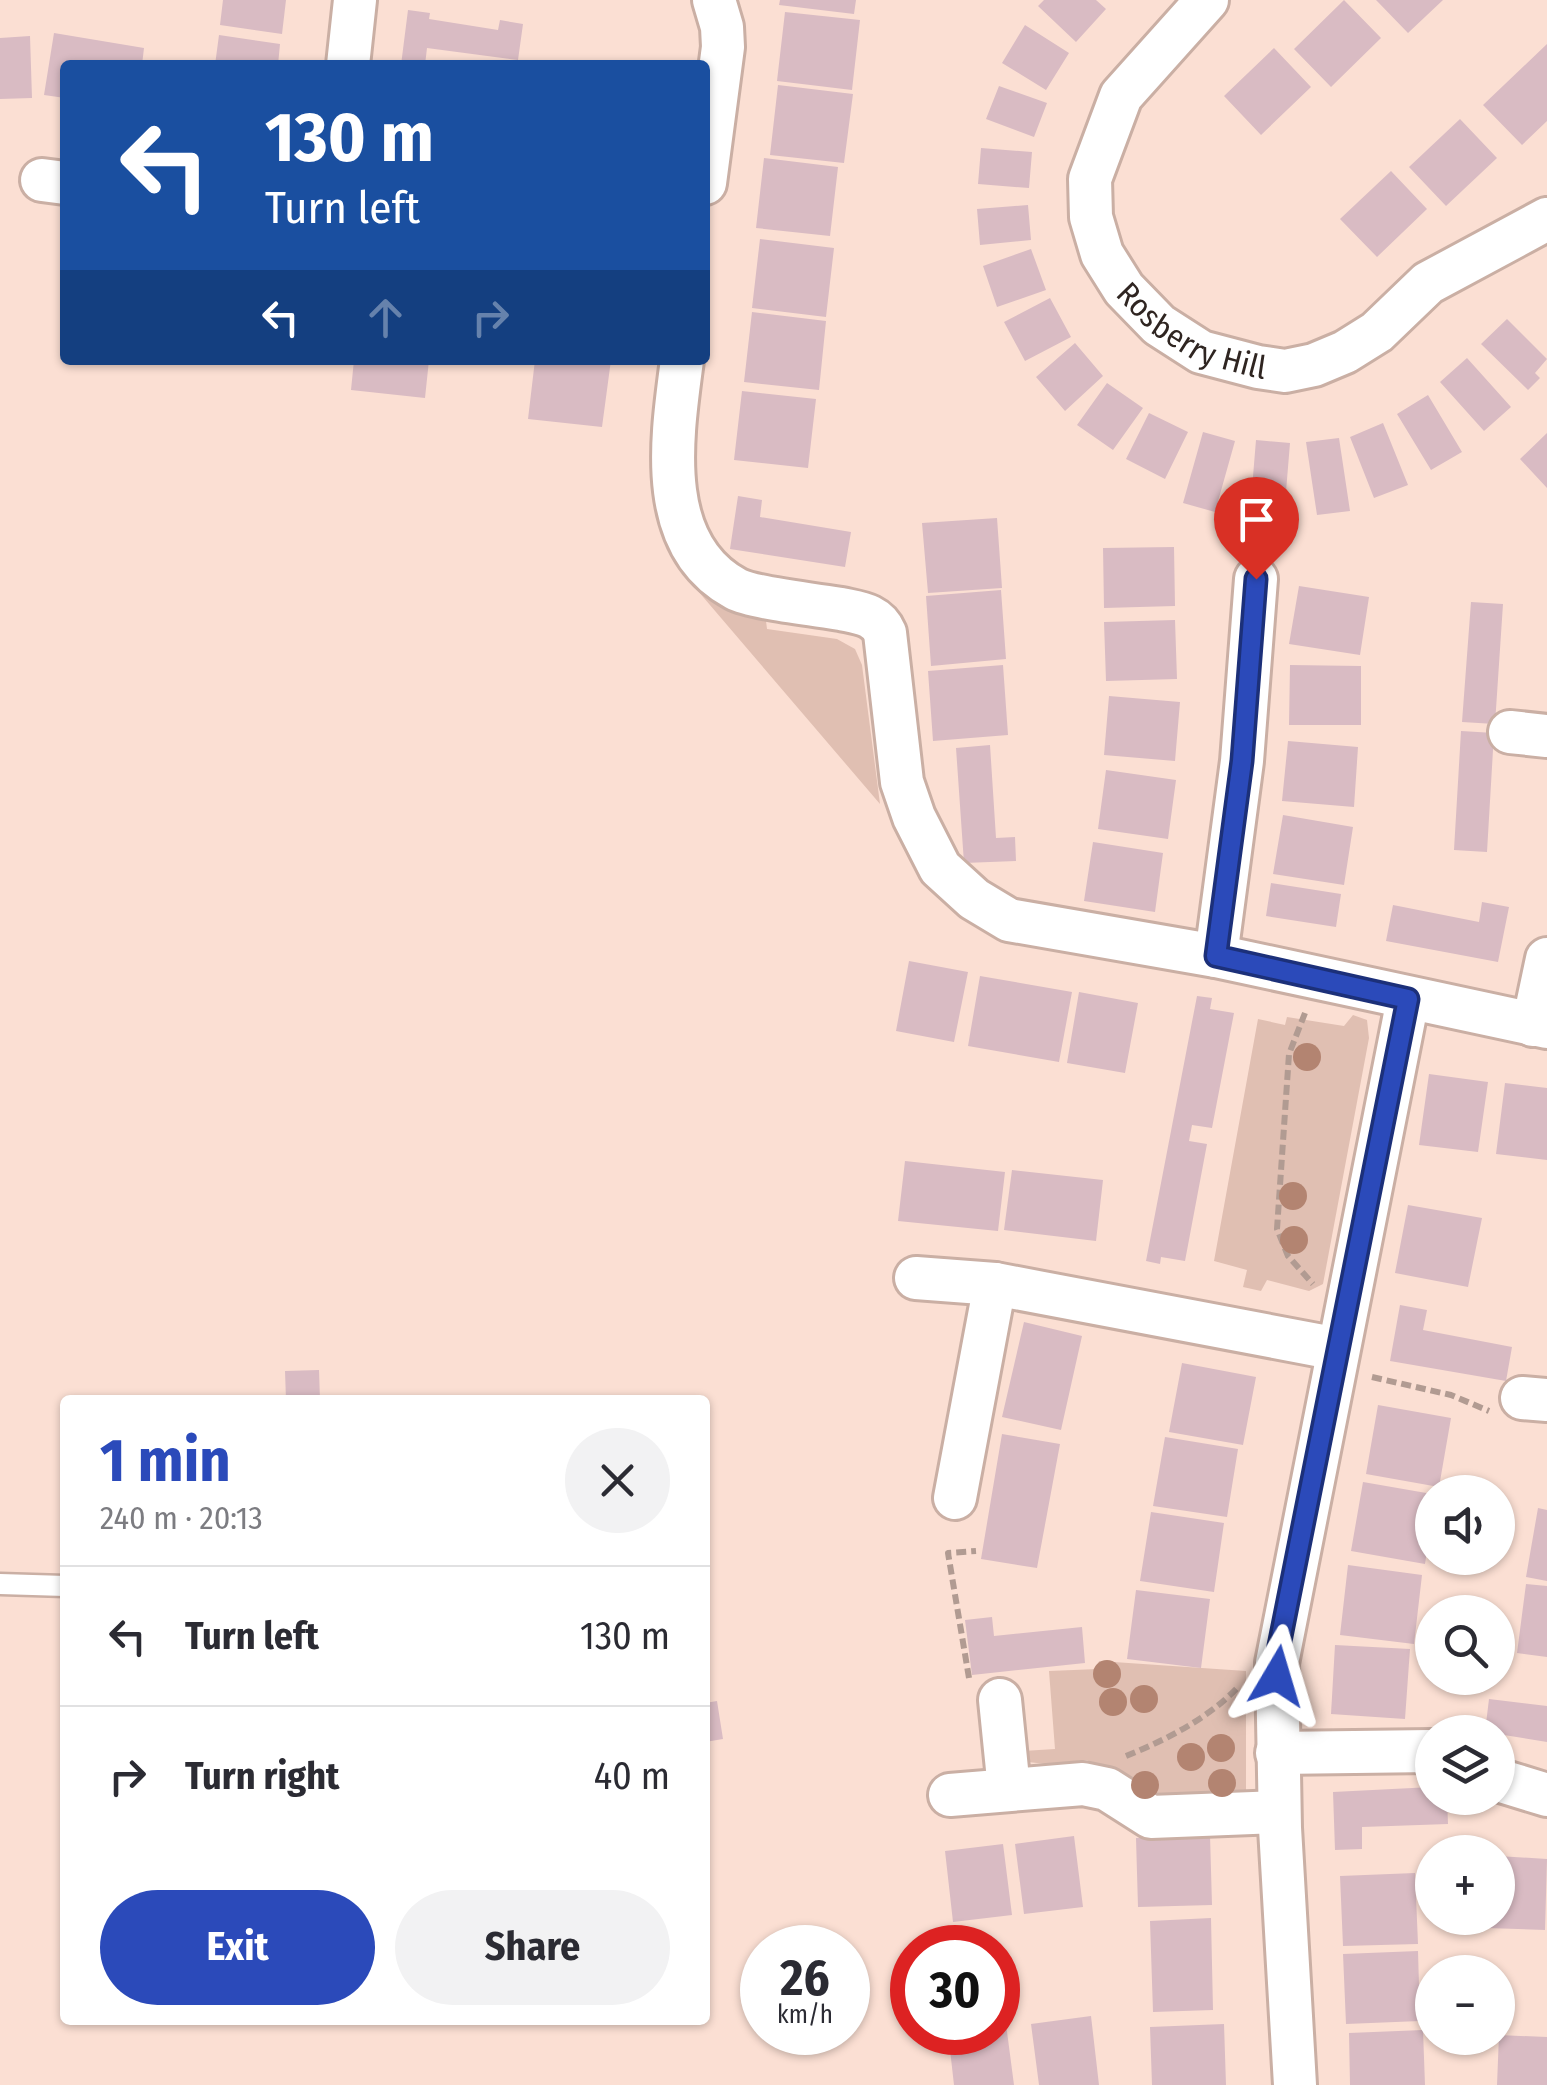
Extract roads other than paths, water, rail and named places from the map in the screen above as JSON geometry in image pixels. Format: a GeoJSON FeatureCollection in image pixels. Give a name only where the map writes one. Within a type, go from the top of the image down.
{"type":"FeatureCollection","features":[{"type":"Feature","properties":{"kind":"street"},"geometry":{"type":"LineString","coordinates":[[349,60],[355,0]]}},
{"type":"Feature","properties":{"kind":"street"},"geometry":{"type":"LineString","coordinates":[[710,143],[722,47],[714,0]]}},
{"type":"Feature","properties":{"kind":"street","name":"Rosberry Hill"},"geometry":{"type":"LineString","coordinates":[[1202,2],[1121,96],[1090,179],[1092,217],[1102,254],[1159,324],[1202,352],[1272,369],[1314,364],[1377,332],[1428,283],[1547,219]]}},
{"type":"Feature","properties":{"kind":"street"},"geometry":{"type":"LineString","coordinates":[[681,365],[672,452],[676,502],[688,545],[708,568],[738,590],[861,613],[881,624],[902,782],[914,817],[940,868],[974,900],[1009,920],[1216,956],[1540,1026],[1547,959]]}},
{"type":"Feature","properties":{"kind":"street"},"geometry":{"type":"LineString","coordinates":[[1216,956],[1240,776],[1256,579]]}},
{"type":"Feature","properties":{"kind":"street"},"geometry":{"type":"LineString","coordinates":[[1295,2085],[1277,1753],[1278,1651],[1349,1362],[1347,1304],[1408,999]]}},
{"type":"Feature","properties":{"kind":"street"},"geometry":{"type":"LineString","coordinates":[[916,1278],[995,1284],[1349,1362]]}},
{"type":"Feature","properties":{"kind":"street"},"geometry":{"type":"LineString","coordinates":[[954,1498],[995,1284]]}},
{"type":"Feature","properties":{"kind":"street"},"geometry":{"type":"LineString","coordinates":[[986,1693],[1009,1789]]}},
{"type":"Feature","properties":{"kind":"street"},"geometry":{"type":"LineString","coordinates":[[1277,1753],[1415,1751]]}},
{"type":"Feature","properties":{"kind":"street"},"geometry":{"type":"LineString","coordinates":[[950,1795],[1096,1785],[1151,1817],[1280,1812]]}},
{"type":"Feature","properties":{"kind":"street"},"geometry":{"type":"LineString","coordinates":[[1515,1786],[1547,1796]]}},
{"type":"Feature","properties":{"kind":"lane"},"geometry":{"type":"LineString","coordinates":[[0,1584],[60,1586]]}}]}
